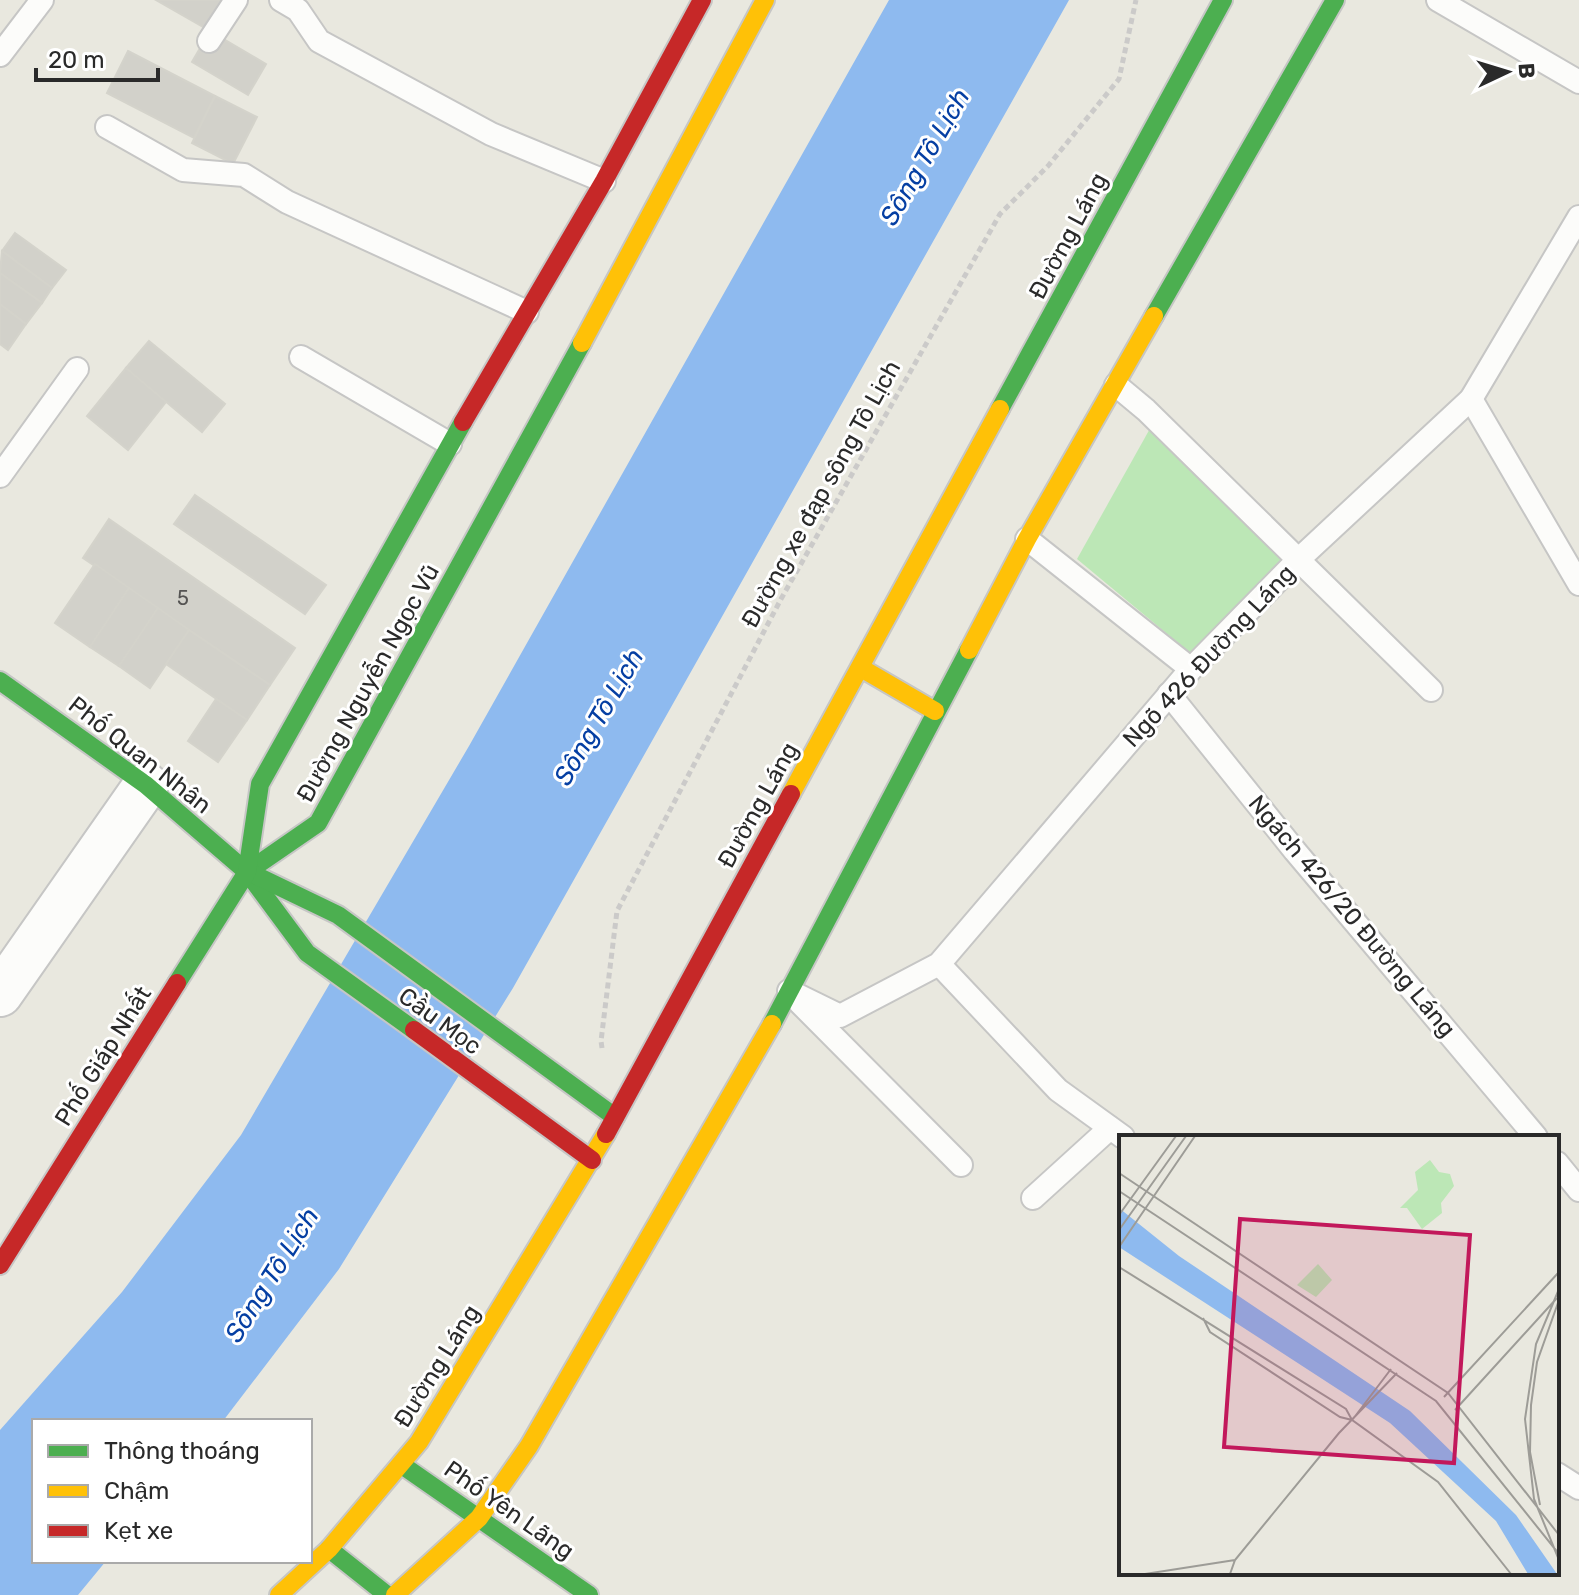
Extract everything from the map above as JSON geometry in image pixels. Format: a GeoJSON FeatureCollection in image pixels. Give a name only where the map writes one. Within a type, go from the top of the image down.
{"type":"FeatureCollection","features":[{"type":"Feature","properties":{"kind":"main road","name":"Đường Nguyễn Ngọc Vũ"},"geometry":{"type":"LineString","coordinates":[[247,872],[260,784],[450,444],[604,181],[702,0]]}},
{"type":"Feature","properties":{"kind":"main road","name":"Đường Nguyễn Ngọc Vũ"},"geometry":{"type":"LineString","coordinates":[[247,872],[318,823],[636,245],[765,0]]}},
{"type":"Feature","properties":{"kind":"main road","name":"Đường Láng"},"geometry":{"type":"LineString","coordinates":[[279,1595],[329,1549],[402,1465],[592,1160],[1223,0]]}},
{"type":"Feature","properties":{"kind":"main road"},"geometry":{"type":"LineString","coordinates":[[395,1595],[479,1518],[529,1446],[688,1173],[789,991],[1027,539],[1335,0]]}},
{"type":"Feature","properties":{"kind":"main road"},"geometry":{"type":"LineString","coordinates":[[861,668],[935,711]]}},
{"type":"Feature","properties":{"kind":"main road","name":"Phố Quan Nhân"},"geometry":{"type":"LineString","coordinates":[[0,681],[146,785],[247,872],[307,953]]}},
{"type":"Feature","properties":{"kind":"main road","name":"Phố Quan Nhân"},"geometry":{"type":"LineString","coordinates":[[247,872],[338,915]]}},
{"type":"Feature","properties":{"kind":"main road","name":"Phố Giáp Nhất"},"geometry":{"type":"LineString","coordinates":[[0,1265],[247,872]]}},
{"type":"Feature","properties":{"kind":"main road","name":"Cầu Mọc"},"geometry":{"type":"LineString","coordinates":[[338,915],[615,1117]]}},
{"type":"Feature","properties":{"kind":"main road","name":"Cầu Mọc"},"geometry":{"type":"LineString","coordinates":[[307,953],[592,1160]]}},
{"type":"Feature","properties":{"kind":"main road","name":"Phố Yên Lãng"},"geometry":{"type":"LineString","coordinates":[[402,1465],[589,1595]]}},
{"type":"Feature","properties":{"kind":"main road"},"geometry":{"type":"LineString","coordinates":[[329,1549],[387,1595]]}},
{"type":"Feature","properties":{"kind":"street"},"geometry":{"type":"LineString","coordinates":[[0,994],[146,785]]}},
{"type":"Feature","properties":{"kind":"lane"},"geometry":{"type":"LineString","coordinates":[[0,55],[42,0]]}},
{"type":"Feature","properties":{"kind":"lane"},"geometry":{"type":"LineString","coordinates":[[209,41],[236,0]]}},
{"type":"Feature","properties":{"kind":"lane"},"geometry":{"type":"LineString","coordinates":[[281,0],[298,10],[319,41],[491,134],[604,181]]}},
{"type":"Feature","properties":{"kind":"lane"},"geometry":{"type":"LineString","coordinates":[[1438,0],[1579,82]]}},
{"type":"Feature","properties":{"kind":"lane"},"geometry":{"type":"LineString","coordinates":[[107,127],[183,170],[244,175],[287,202],[527,312]]}},
{"type":"Feature","properties":{"kind":"lane","name":"Ngõ 426 Đường Láng"},"geometry":{"type":"LineString","coordinates":[[789,991],[840,1016],[939,964],[1191,669],[1298,560],[1471,399],[1579,217]]}},
{"type":"Feature","properties":{"kind":"lane"},"geometry":{"type":"LineString","coordinates":[[301,357],[450,444]]}},
{"type":"Feature","properties":{"kind":"lane"},"geometry":{"type":"LineString","coordinates":[[0,476],[77,369]]}},
{"type":"Feature","properties":{"kind":"lane"},"geometry":{"type":"LineString","coordinates":[[1116,385],[1146,410],[1431,690]]}},
{"type":"Feature","properties":{"kind":"lane"},"geometry":{"type":"LineString","coordinates":[[1471,399],[1579,584]]}},
{"type":"Feature","properties":{"kind":"lane"},"geometry":{"type":"LineString","coordinates":[[1027,539],[1191,669]]}},
{"type":"Feature","properties":{"kind":"lane","name":"Ngách 426/20 Đường Láng"},"geometry":{"type":"LineString","coordinates":[[1169,694],[1295,851],[1534,1135]]}},
{"type":"Feature","properties":{"kind":"lane"},"geometry":{"type":"LineString","coordinates":[[939,964],[1058,1090],[1117,1132],[1033,1198]]}},
{"type":"Feature","properties":{"kind":"lane"},"geometry":{"type":"LineString","coordinates":[[789,991],[961,1165]]}},
{"type":"Feature","properties":{"kind":"lane"},"geometry":{"type":"LineString","coordinates":[[1559,1165],[1579,1190]]}},
{"type":"Feature","properties":{"kind":"lane"},"geometry":{"type":"LineString","coordinates":[[1559,1475],[1579,1488]]}},
{"type":"Feature","properties":{"kind":"path","name":"Đường xe đạp sông Tô Lịch"},"geometry":{"type":"LineString","coordinates":[[601,1041],[617,911],[781,599],[1000,214],[1048,166],[1119,79],[1136,0]]}},
{"type":"Feature","properties":{"kind":"green space"},"geometry":{"type":"Polygon","coordinates":[[[1152,425],[1309,562],[1207,667],[1077,559],[1152,425]]]}},
{"type":"Feature","properties":{"kind":"water","name":"Sông Tô Lịch"},"geometry":{"type":"Polygon","coordinates":[[[889,0],[1069,0],[513,988],[339,1269],[225,1419],[32,1419],[32,1563],[104,1563],[78,1595],[0,1595],[0,1430],[122,1292],[241,1135],[469,746],[889,0]]]}},
{"type":"Feature","properties":{"kind":"building"},"geometry":{"type":"Polygon","coordinates":[[[156,0],[227,0],[210,31],[156,0]]]}},
{"type":"Feature","properties":{"kind":"building"},"geometry":{"type":"Polygon","coordinates":[[[210,31],[266,64],[248,95],[192,62],[210,31]]]}},
{"type":"Feature","properties":{"kind":"building"},"geometry":{"type":"Polygon","coordinates":[[[128,51],[215,96],[194,138],[107,93],[128,51]]]}},
{"type":"Feature","properties":{"kind":"building"},"geometry":{"type":"Polygon","coordinates":[[[215,96],[257,117],[233,164],[192,143],[215,96]]]}},
{"type":"Feature","properties":{"kind":"building"},"geometry":{"type":"Polygon","coordinates":[[[15,233],[66,270],[52,288],[2,251],[15,233]]]}},
{"type":"Feature","properties":{"kind":"building"},"geometry":{"type":"Polygon","coordinates":[[[2,251],[52,288],[42,303],[0,273],[2,251]]]}},
{"type":"Feature","properties":{"kind":"building"},"geometry":{"type":"Polygon","coordinates":[[[0,273],[42,303],[26,324],[0,304],[0,273]]]}},
{"type":"Feature","properties":{"kind":"building"},"geometry":{"type":"Polygon","coordinates":[[[0,304],[26,324],[8,350],[0,344],[0,304]]]}},
{"type":"Feature","properties":{"kind":"building"},"geometry":{"type":"Polygon","coordinates":[[[149,341],[225,404],[202,432],[126,368],[149,341]]]}},
{"type":"Feature","properties":{"kind":"building"},"geometry":{"type":"Polygon","coordinates":[[[126,368],[166,402],[128,450],[87,416],[126,368]]]}},
{"type":"Feature","properties":{"kind":"building"},"geometry":{"type":"Polygon","coordinates":[[[195,495],[326,585],[305,614],[174,524],[195,495]]]}},
{"type":"Feature","properties":{"kind":"building"},"geometry":{"type":"Polygon","coordinates":[[[109,519],[295,648],[270,685],[83,558],[109,519]]]}},
{"type":"Feature","properties":{"kind":"building"},"geometry":{"type":"Polygon","coordinates":[[[95,564],[129,588],[90,647],[55,623],[95,564]]]}},
{"type":"Feature","properties":{"kind":"building"},"geometry":{"type":"Polygon","coordinates":[[[129,588],[158,608],[119,666],[90,647],[129,588]]]}},
{"type":"Feature","properties":{"kind":"building"},"geometry":{"type":"Polygon","coordinates":[[[158,608],[189,630],[150,688],[119,666],[158,608]]]}},
{"type":"Feature","properties":{"kind":"building"},"geometry":{"type":"Polygon","coordinates":[[[189,630],[270,685],[247,720],[166,664],[189,630]]]}},
{"type":"Feature","properties":{"kind":"building"},"geometry":{"type":"Polygon","coordinates":[[[216,699],[247,720],[218,762],[188,741],[216,699]]]}},
{"type":"Feature","properties":{"kind":"traffic: fast"},"geometry":{"type":"LineString","coordinates":[[1000,409],[1223,0]]}},
{"type":"Feature","properties":{"kind":"traffic: fast"},"geometry":{"type":"LineString","coordinates":[[1154,316],[1335,0]]}},
{"type":"Feature","properties":{"kind":"traffic: fast"},"geometry":{"type":"LineString","coordinates":[[247,872],[318,823],[582,343]]}},
{"type":"Feature","properties":{"kind":"traffic: fast"},"geometry":{"type":"LineString","coordinates":[[177,983],[247,872],[260,784],[463,422]]}},
{"type":"Feature","properties":{"kind":"traffic: fast"},"geometry":{"type":"LineString","coordinates":[[772,1024],[969,650]]}},
{"type":"Feature","properties":{"kind":"traffic: fast"},"geometry":{"type":"LineString","coordinates":[[0,681],[146,785],[247,872],[307,953],[414,1030]]}},
{"type":"Feature","properties":{"kind":"traffic: fast"},"geometry":{"type":"LineString","coordinates":[[253,874],[338,915],[615,1117]]}},
{"type":"Feature","properties":{"kind":"traffic: fast"},"geometry":{"type":"LineString","coordinates":[[402,1465],[589,1595]]}},
{"type":"Feature","properties":{"kind":"traffic: fast"},"geometry":{"type":"LineString","coordinates":[[329,1549],[387,1595]]}},
{"type":"Feature","properties":{"kind":"traffic: slow"},"geometry":{"type":"LineString","coordinates":[[582,343],[765,0]]}},
{"type":"Feature","properties":{"kind":"traffic: slow"},"geometry":{"type":"LineString","coordinates":[[969,650],[1027,539],[1154,316]]}},
{"type":"Feature","properties":{"kind":"traffic: slow"},"geometry":{"type":"LineString","coordinates":[[791,794],[1000,409]]}},
{"type":"Feature","properties":{"kind":"traffic: slow"},"geometry":{"type":"LineString","coordinates":[[861,668],[935,711]]}},
{"type":"Feature","properties":{"kind":"traffic: slow"},"geometry":{"type":"LineString","coordinates":[[395,1595],[479,1518],[529,1446],[772,1024]]}},
{"type":"Feature","properties":{"kind":"traffic: slow"},"geometry":{"type":"LineString","coordinates":[[279,1595],[329,1549],[419,1442],[606,1134]]}},
{"type":"Feature","properties":{"kind":"traffic: jam"},"geometry":{"type":"LineString","coordinates":[[463,422],[604,181],[702,0]]}},
{"type":"Feature","properties":{"kind":"traffic: jam"},"geometry":{"type":"LineString","coordinates":[[606,1134],[791,794]]}},
{"type":"Feature","properties":{"kind":"traffic: jam"},"geometry":{"type":"LineString","coordinates":[[0,1265],[177,983]]}},
{"type":"Feature","properties":{"kind":"traffic: jam"},"geometry":{"type":"LineString","coordinates":[[414,1030],[592,1160]]}}]}
